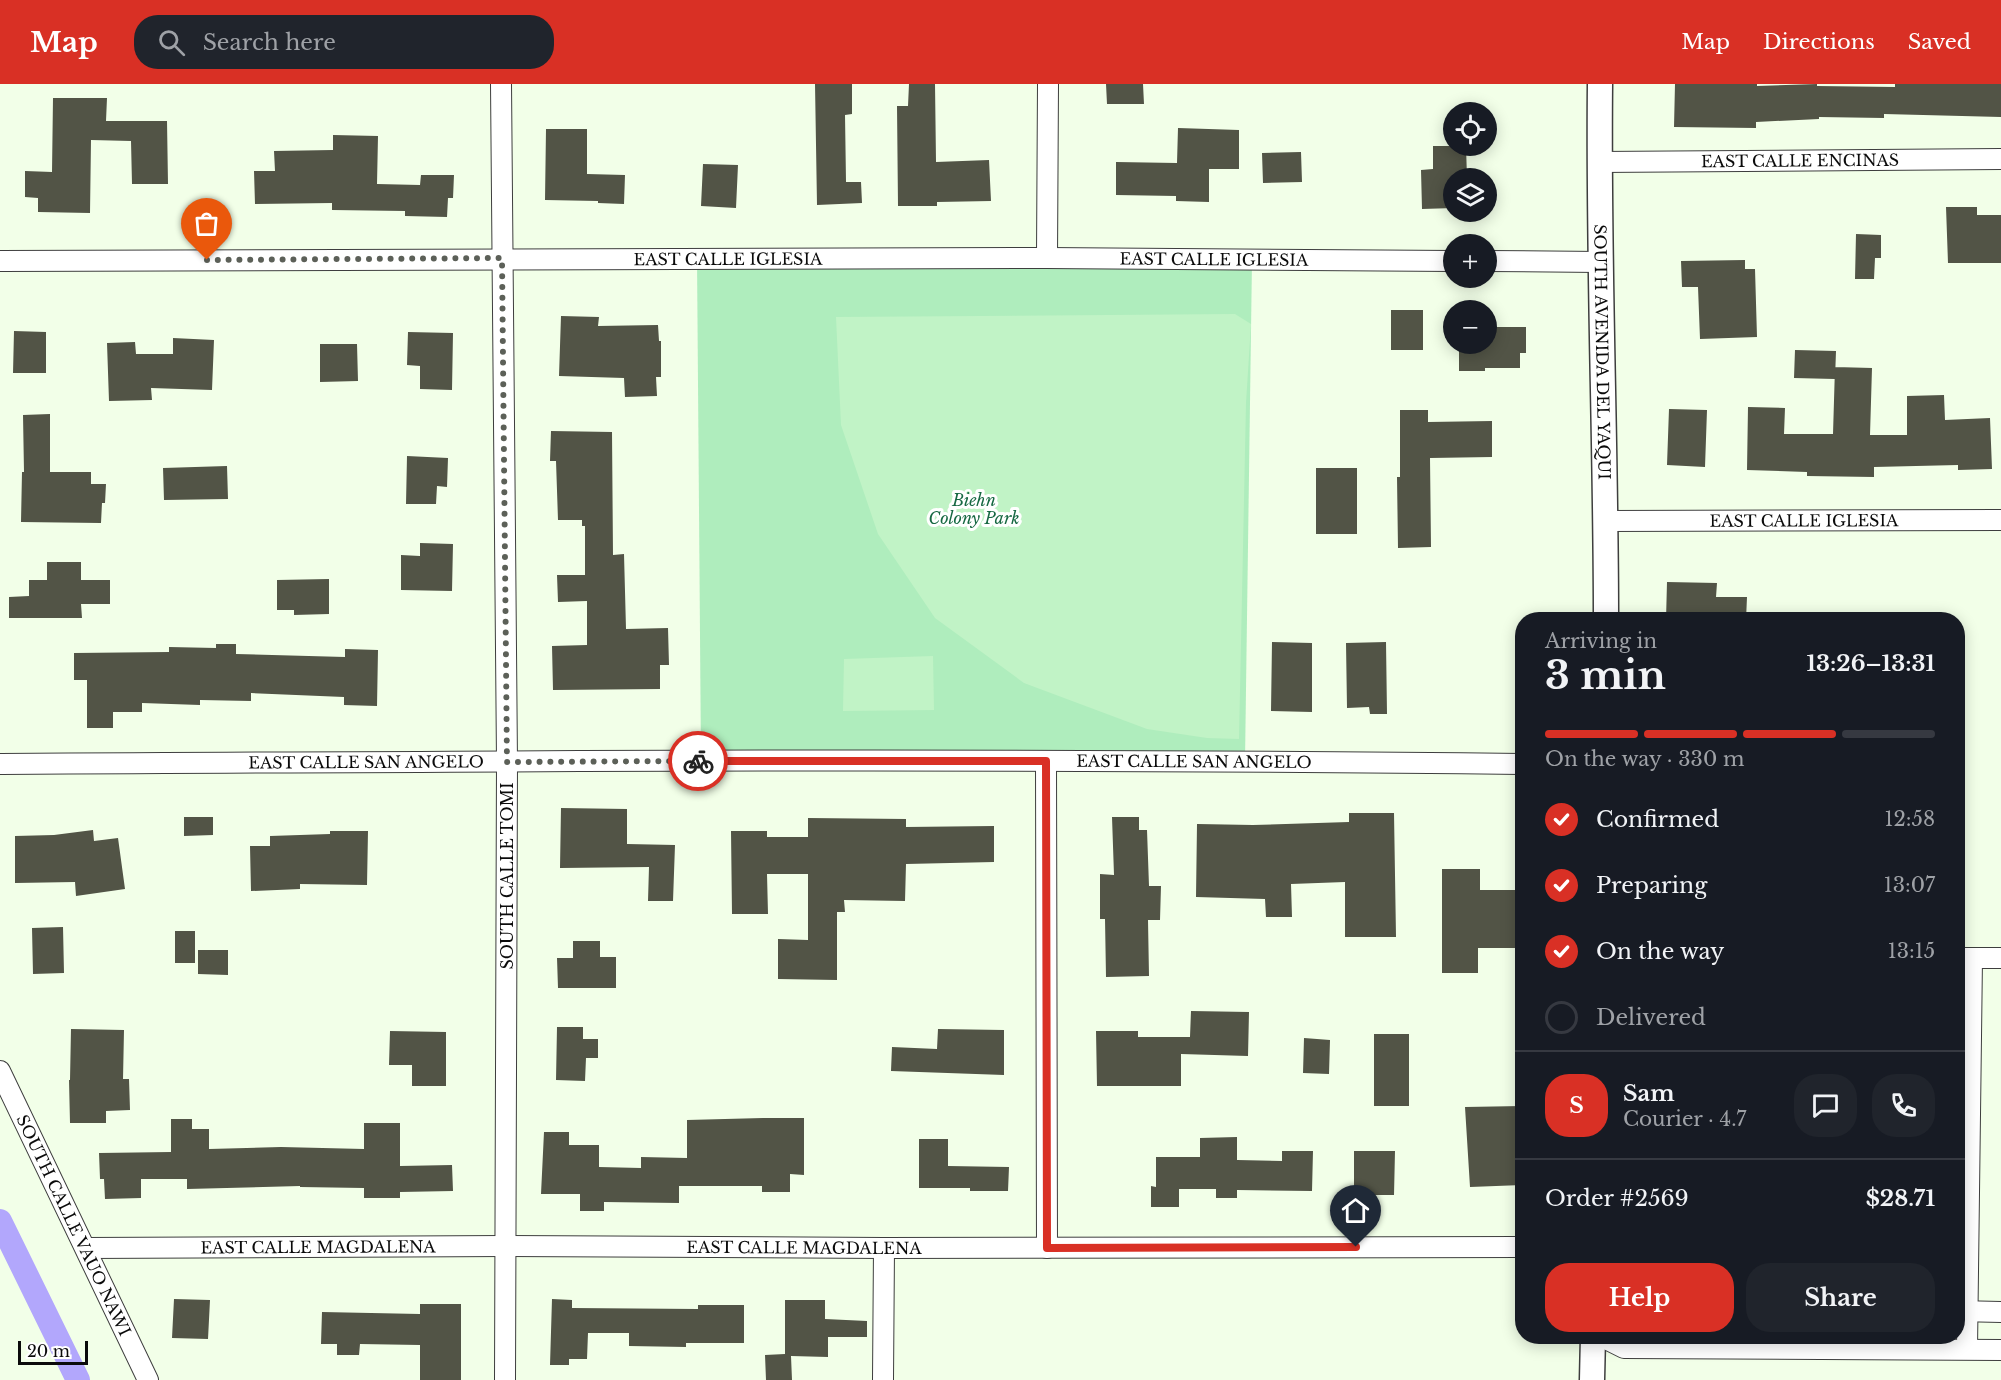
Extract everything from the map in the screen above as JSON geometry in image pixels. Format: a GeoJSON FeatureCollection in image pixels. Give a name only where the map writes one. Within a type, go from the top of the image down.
{"type":"FeatureCollection","features":[{"type":"Feature","properties":{"kind":"street","name":"SOUTH CALLE TOMI"},"geometry":{"type":"LineString","coordinates":[[501,84],[507,762],[505,1380]]}},
{"type":"Feature","properties":{"kind":"street"},"geometry":{"type":"LineString","coordinates":[[1047,258],[1048,84]]}},
{"type":"Feature","properties":{"kind":"street","name":"SOUTH AVENIDA DEL YAQUI"},"geometry":{"type":"LineString","coordinates":[[1600,84],[1600,262],[1606,612]]}},
{"type":"Feature","properties":{"kind":"street","name":"EAST CALLE ENCINAS"},"geometry":{"type":"LineString","coordinates":[[1599,162],[2001,159]]}},
{"type":"Feature","properties":{"kind":"street","name":"EAST CALLE IGLESIA"},"geometry":{"type":"LineString","coordinates":[[0,261],[502,258],[1443,261]]}},
{"type":"Feature","properties":{"kind":"street"},"geometry":{"type":"LineString","coordinates":[[1497,261],[1600,262]]}},
{"type":"Feature","properties":{"kind":"street","name":"EAST CALLE IGLESIA"},"geometry":{"type":"LineString","coordinates":[[1606,521],[2001,520]]}},
{"type":"Feature","properties":{"kind":"street"},"geometry":{"type":"LineString","coordinates":[[1046,761],[1047,1248]]}},
{"type":"Feature","properties":{"kind":"street","name":"EAST CALLE SAN ANGELO"},"geometry":{"type":"LineString","coordinates":[[0,764],[1046,761],[1515,764]]}},
{"type":"Feature","properties":{"kind":"street"},"geometry":{"type":"LineString","coordinates":[[1965,958],[2001,958]]}},
{"type":"Feature","properties":{"kind":"street","name":"SOUTH CALLE VAUO NAWI"},"geometry":{"type":"LineString","coordinates":[[0,1071],[148,1380]]}},
{"type":"Feature","properties":{"kind":"street","name":"EAST CALLE MAGDALENA"},"geometry":{"type":"LineString","coordinates":[[86,1248],[1515,1246]]}},
{"type":"Feature","properties":{"kind":"street"},"geometry":{"type":"LineString","coordinates":[[883,1380],[884,1248]]}},
{"type":"Feature","properties":{"kind":"street"},"geometry":{"type":"LineString","coordinates":[[1965,1311],[2001,1312]]}},
{"type":"Feature","properties":{"kind":"street"},"geometry":{"type":"LineString","coordinates":[[1965,1330],[1967,1349]]}},
{"type":"Feature","properties":{"kind":"street"},"geometry":{"type":"LineString","coordinates":[[1592,1380],[1593,1344]]}},
{"type":"Feature","properties":{"kind":"street"},"geometry":{"type":"LineString","coordinates":[[1616,1344],[1624,1348],[2001,1350]]}},
{"type":"Feature","properties":{"kind":"green space","name":"Biehn Colony Park"},"geometry":{"type":"Polygon","coordinates":[[[697,258],[1252,260],[1245,761],[701,761],[697,258]]]}},
{"type":"Feature","properties":{"kind":"green space"},"geometry":{"type":"Polygon","coordinates":[[[1235,314],[1251,324],[1246,403],[1239,739],[1207,738],[1147,729],[1024,683],[935,618],[878,534],[841,425],[836,317],[1235,314]]]}},
{"type":"Feature","properties":{"kind":"green space"},"geometry":{"type":"Polygon","coordinates":[[[933,656],[934,710],[843,711],[844,659],[933,656]]]}},
{"type":"Feature","properties":{"kind":"building"},"geometry":{"type":"Polygon","coordinates":[[[815,84],[852,84],[852,114],[845,115],[846,182],[861,182],[862,203],[817,205],[815,84]]]}},
{"type":"Feature","properties":{"kind":"building"},"geometry":{"type":"Polygon","coordinates":[[[909,84],[935,84],[936,162],[989,160],[991,201],[937,202],[937,206],[898,206],[897,106],[908,106],[909,84]]]}},
{"type":"Feature","properties":{"kind":"building"},"geometry":{"type":"Polygon","coordinates":[[[1106,84],[1143,84],[1144,104],[1107,104],[1106,84]]]}},
{"type":"Feature","properties":{"kind":"building"},"geometry":{"type":"Polygon","coordinates":[[[1675,84],[1757,84],[1757,86],[1817,84],[1817,86],[1895,87],[1895,84],[2001,84],[2001,117],[1884,114],[1884,118],[1819,117],[1819,119],[1756,122],[1756,128],[1674,127],[1675,84]]]}},
{"type":"Feature","properties":{"kind":"building"},"geometry":{"type":"Polygon","coordinates":[[[53,98],[107,98],[106,121],[167,121],[168,184],[132,184],[131,141],[91,140],[90,213],[38,212],[38,198],[25,197],[25,171],[52,172],[53,98]]]}},
{"type":"Feature","properties":{"kind":"building"},"geometry":{"type":"Polygon","coordinates":[[[1178,128],[1239,130],[1239,169],[1209,169],[1209,202],[1176,201],[1176,196],[1116,195],[1116,162],[1177,163],[1178,128]]]}},
{"type":"Feature","properties":{"kind":"building"},"geometry":{"type":"Polygon","coordinates":[[[546,129],[587,129],[587,174],[625,175],[624,204],[545,200],[546,129]]]}},
{"type":"Feature","properties":{"kind":"building"},"geometry":{"type":"Polygon","coordinates":[[[333,135],[378,136],[377,184],[420,185],[421,175],[454,175],[453,198],[448,198],[447,217],[405,216],[405,211],[332,210],[332,203],[255,204],[254,171],[275,171],[274,151],[333,150],[333,135]]]}},
{"type":"Feature","properties":{"kind":"building"},"geometry":{"type":"Polygon","coordinates":[[[1433,146],[1443,146],[1443,156],[1466,156],[1467,168],[1443,168],[1443,208],[1422,209],[1421,170],[1433,169],[1433,146]]]}},
{"type":"Feature","properties":{"kind":"building"},"geometry":{"type":"Polygon","coordinates":[[[1301,152],[1302,182],[1263,183],[1262,153],[1301,152]]]}},
{"type":"Feature","properties":{"kind":"building"},"geometry":{"type":"Polygon","coordinates":[[[703,164],[738,165],[736,208],[701,206],[703,164]]]}},
{"type":"Feature","properties":{"kind":"building"},"geometry":{"type":"Polygon","coordinates":[[[1946,207],[1977,207],[1977,215],[2001,215],[2001,263],[1948,263],[1946,207]]]}},
{"type":"Feature","properties":{"kind":"building"},"geometry":{"type":"Polygon","coordinates":[[[1856,234],[1881,235],[1881,258],[1875,258],[1874,279],[1855,279],[1856,234]]]}},
{"type":"Feature","properties":{"kind":"building"},"geometry":{"type":"Polygon","coordinates":[[[1745,260],[1745,269],[1755,269],[1757,337],[1700,339],[1698,287],[1682,287],[1681,261],[1745,260]]]}},
{"type":"Feature","properties":{"kind":"building"},"geometry":{"type":"Polygon","coordinates":[[[1391,310],[1423,310],[1423,350],[1391,350],[1391,310]]]}},
{"type":"Feature","properties":{"kind":"building"},"geometry":{"type":"Polygon","coordinates":[[[561,316],[599,317],[598,326],[658,325],[659,341],[661,341],[661,377],[656,377],[657,396],[625,397],[624,378],[559,376],[561,316]]]}},
{"type":"Feature","properties":{"kind":"building"},"geometry":{"type":"Polygon","coordinates":[[[1497,327],[1526,327],[1526,353],[1520,353],[1520,368],[1459,371],[1459,354],[1497,354],[1497,327]]]}},
{"type":"Feature","properties":{"kind":"building"},"geometry":{"type":"Polygon","coordinates":[[[14,331],[46,332],[46,373],[13,373],[14,331]]]}},
{"type":"Feature","properties":{"kind":"building"},"geometry":{"type":"Polygon","coordinates":[[[408,332],[453,333],[452,390],[420,389],[420,366],[407,365],[408,332]]]}},
{"type":"Feature","properties":{"kind":"building"},"geometry":{"type":"Polygon","coordinates":[[[173,338],[214,340],[212,390],[151,388],[152,400],[109,401],[107,343],[135,342],[136,354],[173,354],[173,338]]]}},
{"type":"Feature","properties":{"kind":"building"},"geometry":{"type":"Polygon","coordinates":[[[320,344],[357,344],[358,381],[320,382],[320,344]]]}},
{"type":"Feature","properties":{"kind":"building"},"geometry":{"type":"Polygon","coordinates":[[[1795,350],[1836,351],[1835,379],[1794,378],[1795,350]]]}},
{"type":"Feature","properties":{"kind":"building"},"geometry":{"type":"Polygon","coordinates":[[[1835,367],[1872,368],[1870,435],[1907,435],[1907,396],[1944,395],[1945,420],[1990,418],[1992,469],[1958,470],[1958,465],[1874,467],[1874,477],[1807,476],[1807,472],[1747,470],[1748,407],[1785,408],[1784,434],[1833,434],[1835,367]]]}},
{"type":"Feature","properties":{"kind":"building"},"geometry":{"type":"Polygon","coordinates":[[[1669,409],[1707,410],[1705,467],[1667,465],[1669,409]]]}},
{"type":"Feature","properties":{"kind":"building"},"geometry":{"type":"Polygon","coordinates":[[[1400,410],[1428,410],[1428,422],[1492,421],[1492,457],[1430,458],[1431,547],[1398,548],[1397,477],[1400,477],[1400,410]]]}},
{"type":"Feature","properties":{"kind":"building"},"geometry":{"type":"Polygon","coordinates":[[[50,414],[50,472],[91,472],[91,484],[106,484],[101,523],[21,522],[22,472],[24,472],[23,415],[50,414]]]}},
{"type":"Feature","properties":{"kind":"building"},"geometry":{"type":"Polygon","coordinates":[[[551,431],[612,432],[613,555],[624,554],[626,629],[668,628],[669,665],[660,665],[660,689],[553,690],[552,646],[587,645],[587,601],[558,602],[557,575],[585,575],[585,526],[582,526],[582,520],[558,520],[556,461],[550,461],[551,431]]]}},
{"type":"Feature","properties":{"kind":"building"},"geometry":{"type":"Polygon","coordinates":[[[407,456],[448,458],[447,487],[437,486],[436,504],[406,504],[407,456]]]}},
{"type":"Feature","properties":{"kind":"building"},"geometry":{"type":"Polygon","coordinates":[[[227,466],[228,499],[164,500],[163,468],[227,466]]]}},
{"type":"Feature","properties":{"kind":"building"},"geometry":{"type":"Polygon","coordinates":[[[1316,468],[1357,468],[1357,534],[1316,534],[1316,468]]]}},
{"type":"Feature","properties":{"kind":"building"},"geometry":{"type":"Polygon","coordinates":[[[420,543],[453,544],[452,591],[401,590],[401,555],[420,556],[420,543]]]}},
{"type":"Feature","properties":{"kind":"building"},"geometry":{"type":"Polygon","coordinates":[[[47,562],[81,562],[81,580],[110,580],[110,604],[81,604],[82,618],[9,618],[9,597],[29,596],[29,580],[47,580],[47,562]]]}},
{"type":"Feature","properties":{"kind":"building"},"geometry":{"type":"Polygon","coordinates":[[[329,579],[329,614],[294,615],[294,610],[277,610],[277,580],[329,579]]]}},
{"type":"Feature","properties":{"kind":"building"},"geometry":{"type":"Polygon","coordinates":[[[1667,582],[1717,583],[1716,597],[1747,597],[1746,612],[1666,612],[1667,582]]]}},
{"type":"Feature","properties":{"kind":"building"},"geometry":{"type":"Polygon","coordinates":[[[1272,642],[1312,643],[1312,712],[1271,711],[1272,642]]]}},
{"type":"Feature","properties":{"kind":"building"},"geometry":{"type":"Polygon","coordinates":[[[1386,642],[1387,714],[1370,714],[1369,707],[1347,708],[1346,643],[1386,642]]]}},
{"type":"Feature","properties":{"kind":"building"},"geometry":{"type":"Polygon","coordinates":[[[216,644],[236,644],[236,654],[345,657],[345,649],[378,650],[377,706],[344,705],[344,697],[251,693],[251,701],[200,700],[200,705],[142,703],[142,712],[113,712],[113,728],[87,728],[87,680],[74,680],[74,653],[169,652],[169,647],[216,648],[216,644]]]}},
{"type":"Feature","properties":{"kind":"building"},"geometry":{"type":"Polygon","coordinates":[[[561,808],[627,809],[627,844],[675,845],[673,901],[648,901],[649,867],[560,868],[561,808]]]}},
{"type":"Feature","properties":{"kind":"building"},"geometry":{"type":"Polygon","coordinates":[[[1349,813],[1394,813],[1396,937],[1345,937],[1345,882],[1291,884],[1292,917],[1266,917],[1265,899],[1196,897],[1197,824],[1349,822],[1349,813]]]}},
{"type":"Feature","properties":{"kind":"building"},"geometry":{"type":"Polygon","coordinates":[[[184,817],[213,817],[213,835],[184,836],[184,817]]]}},
{"type":"Feature","properties":{"kind":"building"},"geometry":{"type":"Polygon","coordinates":[[[1112,817],[1139,817],[1139,830],[1147,830],[1149,886],[1161,886],[1160,920],[1148,920],[1149,976],[1106,977],[1105,919],[1100,919],[1100,874],[1114,875],[1112,817]]]}},
{"type":"Feature","properties":{"kind":"building"},"geometry":{"type":"Polygon","coordinates":[[[808,818],[906,819],[906,827],[994,826],[994,862],[906,864],[905,901],[844,900],[845,912],[837,912],[837,980],[778,979],[778,939],[808,940],[808,874],[767,874],[768,914],[732,914],[731,831],[767,831],[767,837],[808,837],[808,818]]]}},
{"type":"Feature","properties":{"kind":"building"},"geometry":{"type":"Polygon","coordinates":[[[93,830],[94,841],[118,838],[125,889],[76,896],[75,882],[15,883],[15,836],[54,835],[93,830]]]}},
{"type":"Feature","properties":{"kind":"building"},"geometry":{"type":"Polygon","coordinates":[[[330,831],[368,831],[367,885],[300,884],[300,889],[251,891],[250,846],[270,846],[270,836],[330,834],[330,831]]]}},
{"type":"Feature","properties":{"kind":"building"},"geometry":{"type":"Polygon","coordinates":[[[1442,869],[1480,869],[1480,890],[1515,890],[1515,948],[1478,948],[1478,973],[1442,973],[1442,869]]]}},
{"type":"Feature","properties":{"kind":"building"},"geometry":{"type":"Polygon","coordinates":[[[63,927],[64,973],[33,974],[32,928],[63,927]]]}},
{"type":"Feature","properties":{"kind":"building"},"geometry":{"type":"Polygon","coordinates":[[[175,931],[195,931],[195,963],[175,963],[175,931]]]}},
{"type":"Feature","properties":{"kind":"building"},"geometry":{"type":"Polygon","coordinates":[[[573,941],[600,941],[600,957],[616,957],[616,988],[558,988],[557,958],[573,958],[573,941]]]}},
{"type":"Feature","properties":{"kind":"building"},"geometry":{"type":"Polygon","coordinates":[[[198,950],[228,950],[228,975],[198,974],[198,950]]]}},
{"type":"Feature","properties":{"kind":"building"},"geometry":{"type":"Polygon","coordinates":[[[1191,1011],[1249,1012],[1248,1056],[1181,1054],[1181,1086],[1097,1086],[1096,1031],[1138,1031],[1138,1037],[1190,1037],[1191,1011]]]}},
{"type":"Feature","properties":{"kind":"building"},"geometry":{"type":"Polygon","coordinates":[[[557,1027],[583,1027],[583,1039],[598,1039],[598,1058],[586,1058],[585,1081],[556,1080],[557,1027]]]}},
{"type":"Feature","properties":{"kind":"building"},"geometry":{"type":"Polygon","coordinates":[[[71,1029],[124,1030],[123,1079],[129,1079],[130,1110],[106,1111],[106,1123],[70,1123],[71,1029]]]}},
{"type":"Feature","properties":{"kind":"building"},"geometry":{"type":"Polygon","coordinates":[[[938,1029],[1004,1030],[1004,1075],[891,1071],[892,1047],[937,1049],[938,1029]]]}},
{"type":"Feature","properties":{"kind":"building"},"geometry":{"type":"Polygon","coordinates":[[[390,1031],[446,1032],[446,1086],[412,1086],[412,1065],[389,1065],[390,1031]]]}},
{"type":"Feature","properties":{"kind":"building"},"geometry":{"type":"Polygon","coordinates":[[[1374,1034],[1409,1034],[1409,1106],[1374,1106],[1374,1034]]]}},
{"type":"Feature","properties":{"kind":"building"},"geometry":{"type":"Polygon","coordinates":[[[1304,1038],[1330,1040],[1329,1074],[1303,1073],[1304,1038]]]}},
{"type":"Feature","properties":{"kind":"building"},"geometry":{"type":"Polygon","coordinates":[[[1515,1106],[1515,1185],[1470,1187],[1465,1107],[1515,1106]]]}},
{"type":"Feature","properties":{"kind":"building"},"geometry":{"type":"Polygon","coordinates":[[[804,1118],[804,1175],[790,1174],[790,1192],[762,1192],[762,1186],[679,1186],[679,1203],[604,1202],[604,1211],[580,1211],[580,1194],[541,1194],[544,1132],[569,1132],[569,1145],[599,1145],[599,1167],[641,1168],[641,1157],[687,1158],[687,1120],[804,1118]]]}},
{"type":"Feature","properties":{"kind":"building"},"geometry":{"type":"Polygon","coordinates":[[[171,1119],[192,1119],[192,1129],[209,1129],[209,1149],[281,1147],[364,1149],[364,1123],[400,1123],[400,1166],[452,1165],[453,1191],[400,1192],[400,1198],[364,1198],[364,1188],[300,1186],[187,1189],[187,1179],[141,1179],[141,1198],[105,1199],[104,1179],[100,1179],[99,1153],[171,1152],[171,1119]]]}},
{"type":"Feature","properties":{"kind":"building"},"geometry":{"type":"Polygon","coordinates":[[[1237,1137],[1237,1160],[1282,1161],[1282,1151],[1313,1151],[1312,1191],[1237,1190],[1237,1198],[1216,1198],[1216,1189],[1179,1189],[1179,1207],[1151,1207],[1151,1186],[1156,1187],[1156,1157],[1200,1157],[1200,1138],[1237,1137]]]}},
{"type":"Feature","properties":{"kind":"building"},"geometry":{"type":"Polygon","coordinates":[[[919,1139],[948,1139],[948,1166],[1009,1167],[1008,1191],[919,1188],[919,1139]]]}},
{"type":"Feature","properties":{"kind":"building"},"geometry":{"type":"Polygon","coordinates":[[[1354,1151],[1395,1151],[1394,1195],[1354,1195],[1354,1151]]]}},
{"type":"Feature","properties":{"kind":"building"},"geometry":{"type":"Polygon","coordinates":[[[174,1299],[210,1300],[208,1339],[172,1338],[174,1299]]]}},
{"type":"Feature","properties":{"kind":"building"},"geometry":{"type":"Polygon","coordinates":[[[552,1299],[572,1300],[572,1308],[698,1309],[698,1305],[744,1305],[744,1343],[686,1343],[686,1347],[629,1346],[629,1333],[588,1333],[587,1359],[569,1359],[569,1365],[550,1365],[552,1299]]]}},
{"type":"Feature","properties":{"kind":"building"},"geometry":{"type":"Polygon","coordinates":[[[785,1300],[825,1300],[825,1319],[867,1321],[867,1337],[828,1337],[828,1357],[791,1356],[792,1380],[766,1380],[765,1355],[785,1354],[785,1300]]]}},
{"type":"Feature","properties":{"kind":"building"},"geometry":{"type":"Polygon","coordinates":[[[420,1304],[461,1304],[461,1380],[420,1380],[420,1345],[360,1344],[359,1355],[337,1355],[337,1344],[321,1344],[322,1312],[420,1314],[420,1304]]]}},
{"type":"Feature","properties":{"kind":"waterway"},"geometry":{"type":"LineString","coordinates":[[0,1221],[78,1380]]}},
{"type":"Feature","properties":{"kind":"way so far"},"geometry":{"type":"LineString","coordinates":[[207,260],[502,258],[507,762],[698,761]]}},
{"type":"Feature","properties":{"kind":"route"},"geometry":{"type":"LineString","coordinates":[[698,761],[1046,761],[1047,1248],[1356,1247]]}}]}
